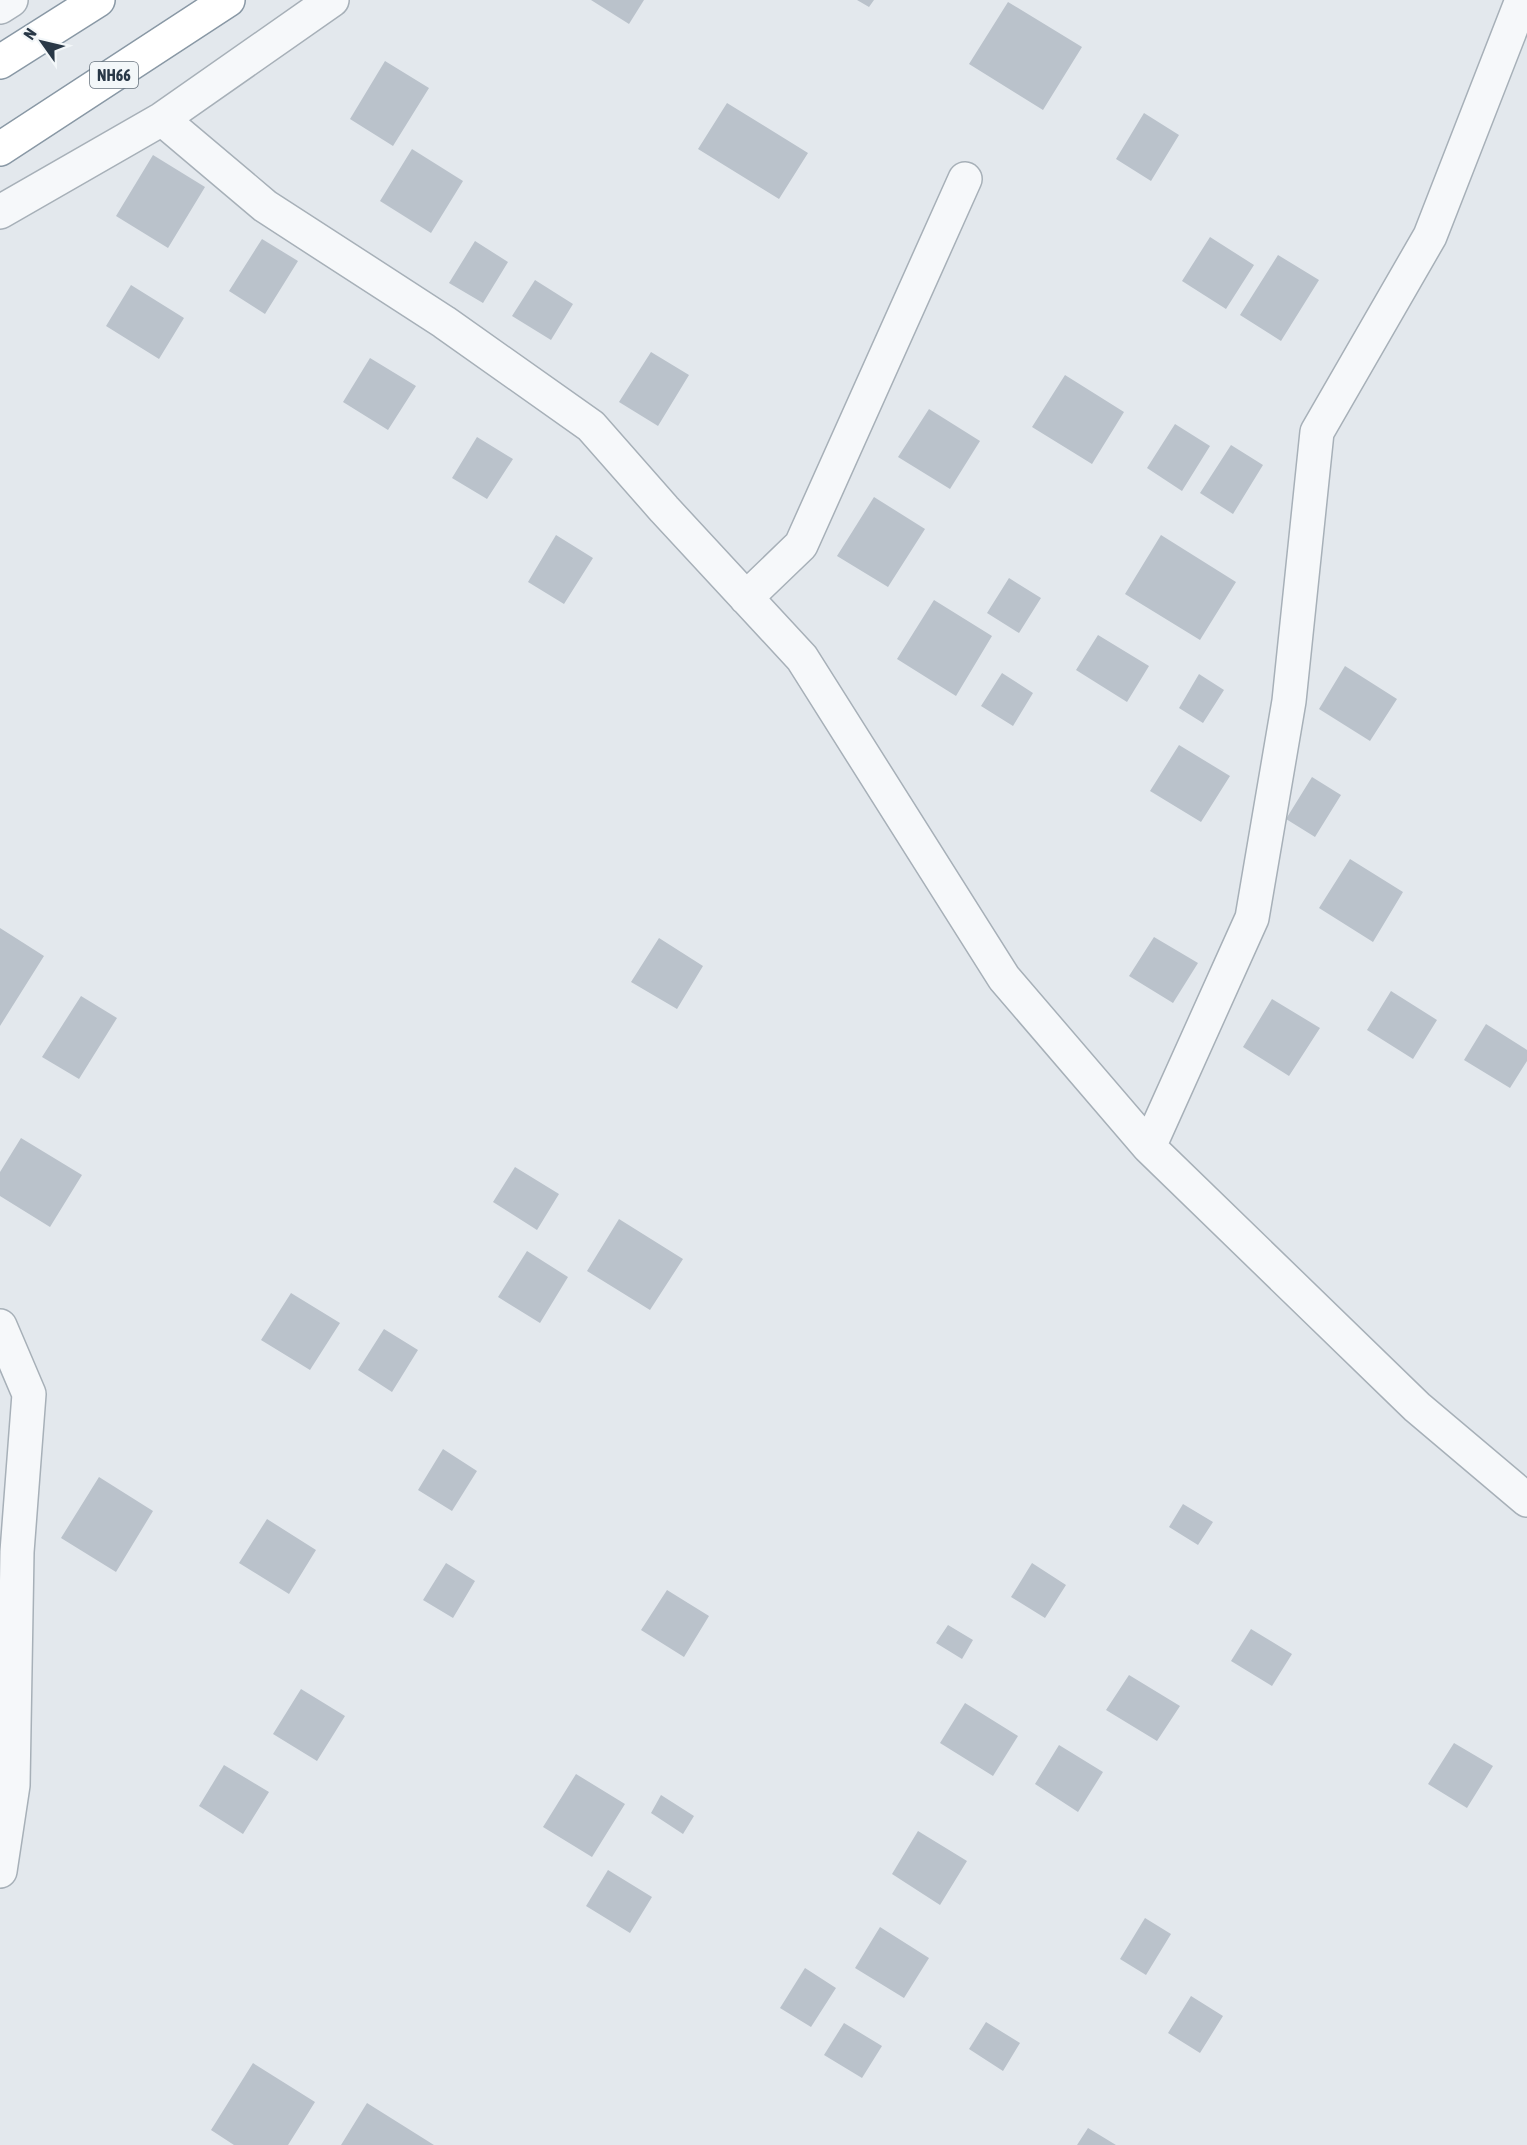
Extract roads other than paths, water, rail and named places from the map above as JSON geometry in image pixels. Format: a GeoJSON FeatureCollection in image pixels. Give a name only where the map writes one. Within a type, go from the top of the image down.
{"type":"FeatureCollection","features":[{"type":"Feature","properties":{"kind":"highway"},"geometry":{"type":"LineString","coordinates":[[0,62],[98,0]]}},
{"type":"Feature","properties":{"kind":"highway","name":"NH66"},"geometry":{"type":"LineString","coordinates":[[0,149],[228,0]]}},
{"type":"Feature","properties":{"kind":"street"},"geometry":{"type":"LineString","coordinates":[[0,7],[11,0]]}},
{"type":"Feature","properties":{"kind":"street"},"geometry":{"type":"LineString","coordinates":[[0,212],[162,119],[332,0]]}},
{"type":"Feature","properties":{"kind":"street"},"geometry":{"type":"LineString","coordinates":[[1149,1147],[1252,918],[1289,701],[1317,432],[1430,236],[1522,0]]}},
{"type":"Feature","properties":{"kind":"street"},"geometry":{"type":"LineString","coordinates":[[162,119],[265,206],[444,322],[591,426],[664,509],[802,658],[1004,978],[1149,1147],[1417,1407],[1527,1500]]}},
{"type":"Feature","properties":{"kind":"street"},"geometry":{"type":"LineString","coordinates":[[746,598],[801,545],[965,179]]}},
{"type":"Feature","properties":{"kind":"street"},"geometry":{"type":"LineString","coordinates":[[0,1326],[29,1394],[16,1552],[13,1785],[0,1871]]}}]}
